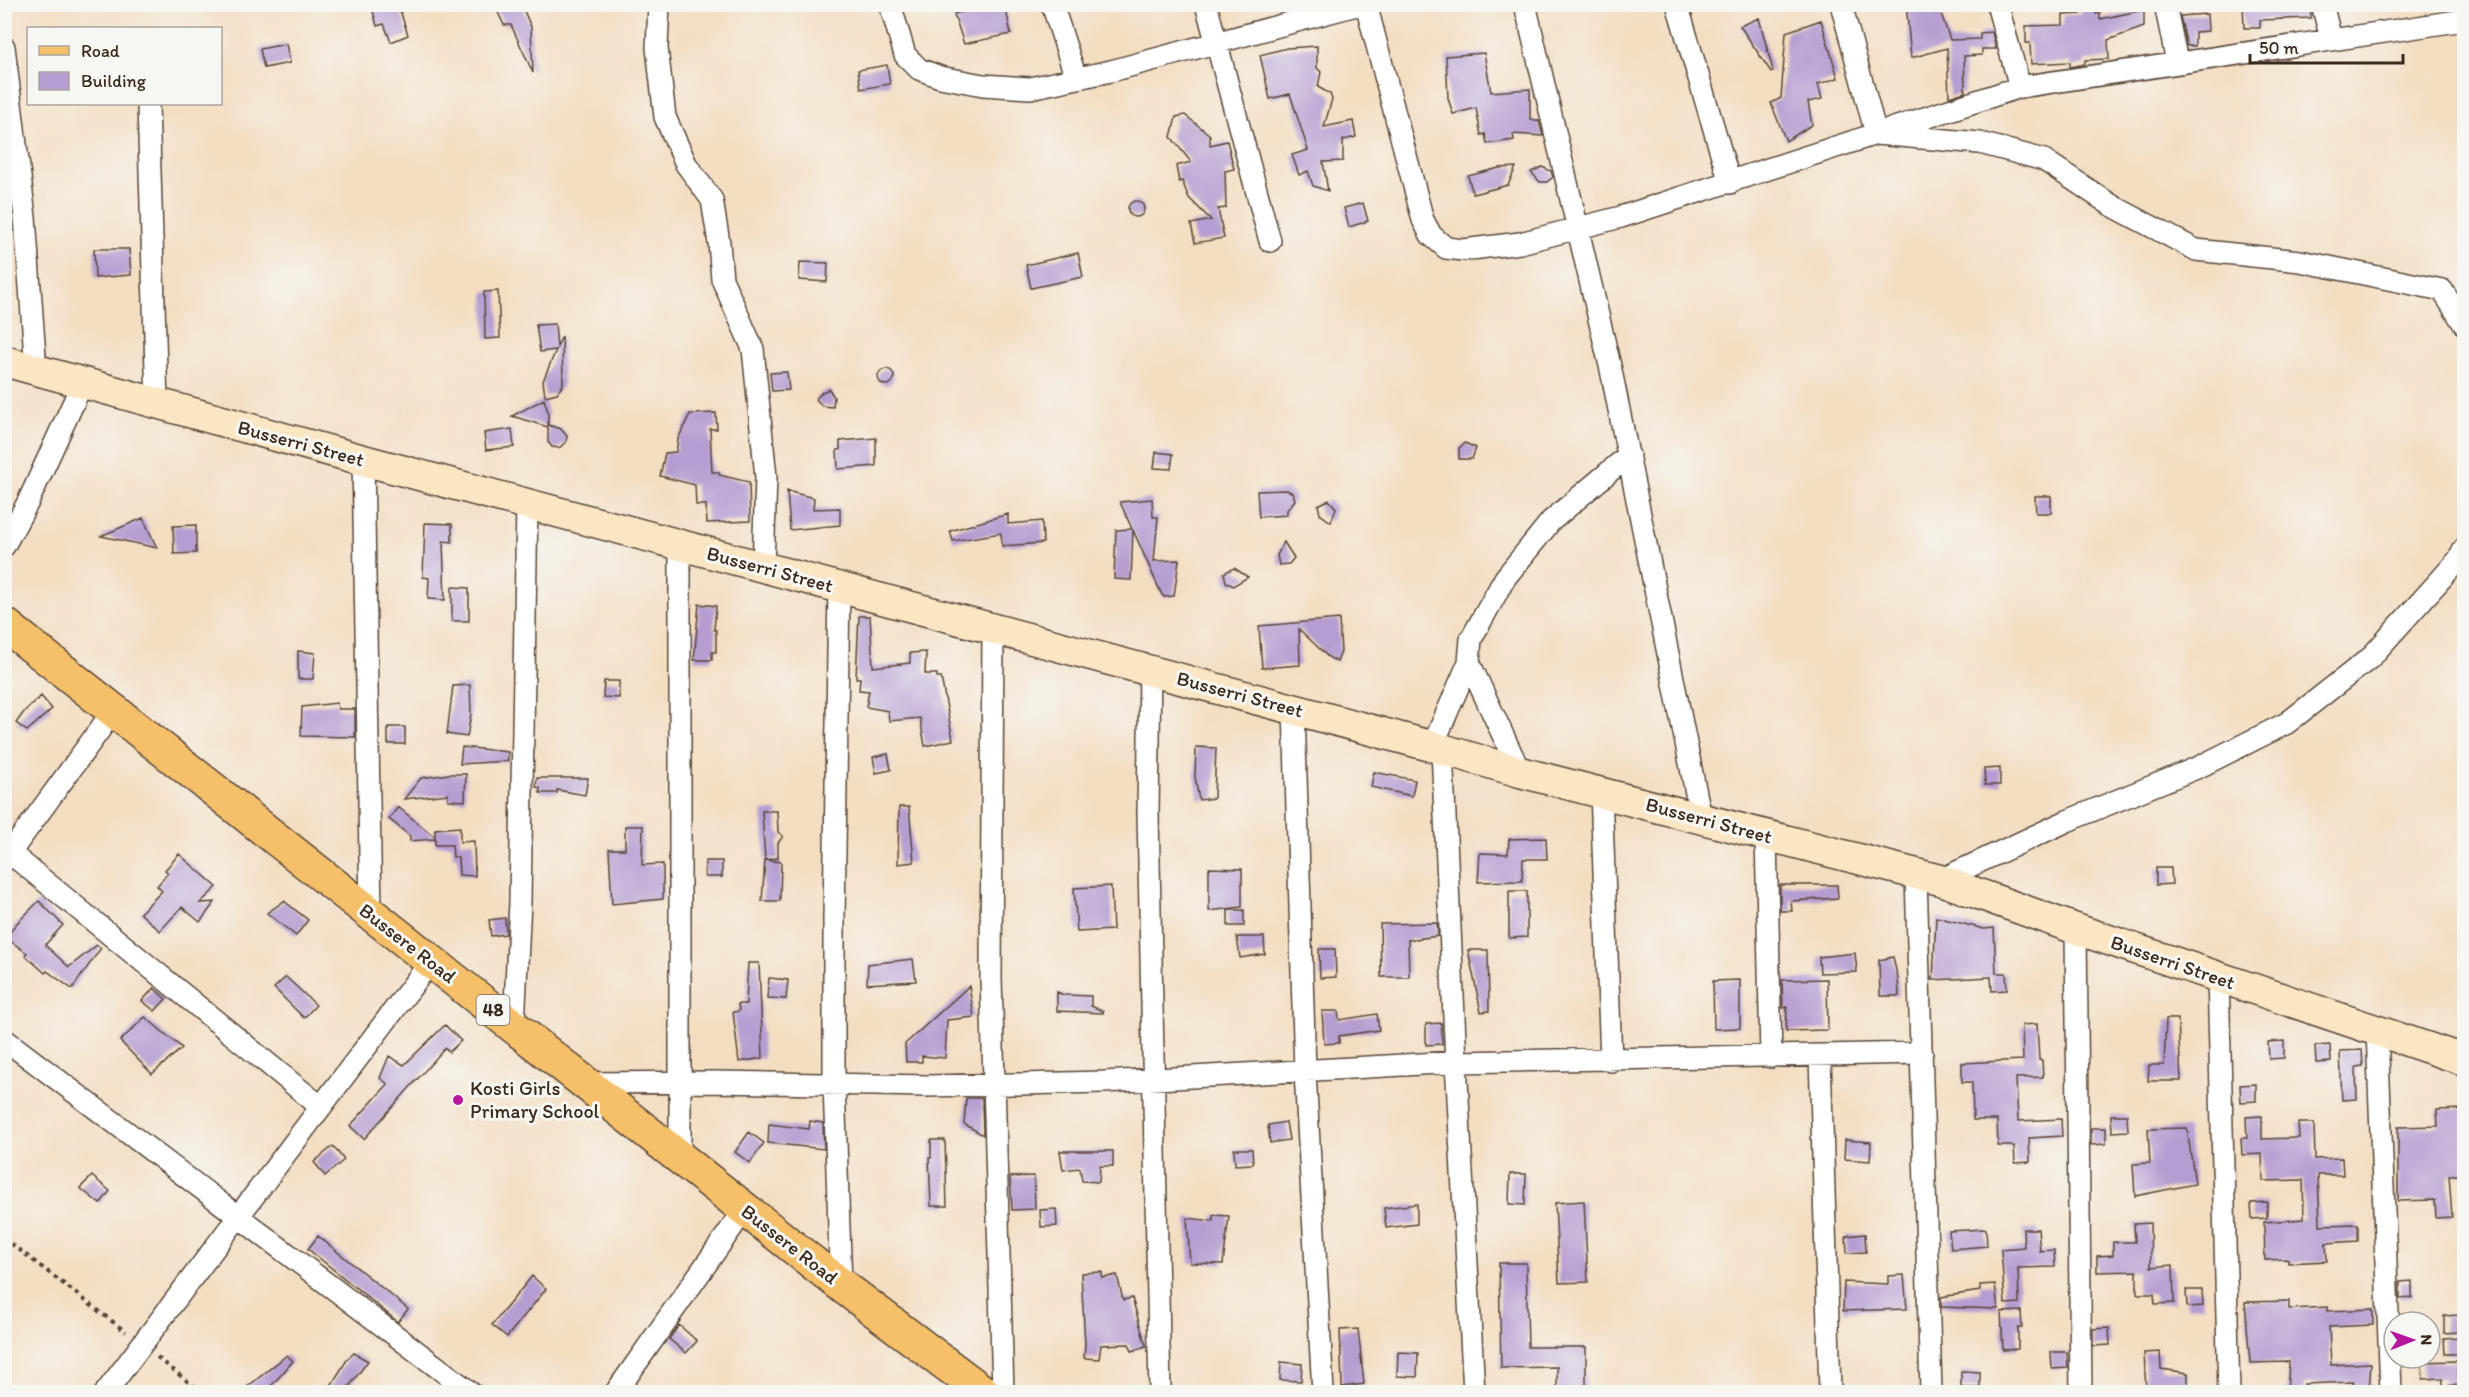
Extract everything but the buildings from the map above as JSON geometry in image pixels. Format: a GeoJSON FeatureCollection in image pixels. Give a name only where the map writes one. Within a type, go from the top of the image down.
{"type":"FeatureCollection","features":[{"type":"Feature","properties":{"kind":"main road","name":"Busserri Street"},"geometry":{"type":"LineString","coordinates":[[4,361],[363,460],[1520,771],[1928,878],[2464,1060]]}},
{"type":"Feature","properties":{"kind":"main road","name":"Bussere Road"},"geometry":{"type":"LineString","coordinates":[[4,624],[841,1285],[984,1392]]}},
{"type":"Feature","properties":{"kind":"street"},"geometry":{"type":"LineString","coordinates":[[659,4],[657,48],[665,117],[686,164],[712,200],[720,243],[722,279],[753,349],[766,477],[763,567]]}},
{"type":"Feature","properties":{"kind":"street"},"geometry":{"type":"LineString","coordinates":[[890,4],[905,55],[919,69],[940,77],[984,85],[1030,88],[1360,4]]}},
{"type":"Feature","properties":{"kind":"street"},"geometry":{"type":"LineString","coordinates":[[1052,4],[1076,78]]}},
{"type":"Feature","properties":{"kind":"street"},"geometry":{"type":"LineString","coordinates":[[1206,4],[1270,241]]}},
{"type":"Feature","properties":{"kind":"street"},"geometry":{"type":"LineString","coordinates":[[1366,4],[1423,220],[1431,235],[1446,248],[1463,250],[1520,243],[1621,217],[2020,87],[2464,20]]}},
{"type":"Feature","properties":{"kind":"street"},"geometry":{"type":"LineString","coordinates":[[1525,4],[1629,454],[1701,818]]}},
{"type":"Feature","properties":{"kind":"street"},"geometry":{"type":"LineString","coordinates":[[1677,4],[1730,183]]}},
{"type":"Feature","properties":{"kind":"street"},"geometry":{"type":"LineString","coordinates":[[1841,4],[1876,134]]}},
{"type":"Feature","properties":{"kind":"street"},"geometry":{"type":"LineString","coordinates":[[1997,4],[2020,87]]}},
{"type":"Feature","properties":{"kind":"street"},"geometry":{"type":"LineString","coordinates":[[2164,4],[2177,62]]}},
{"type":"Feature","properties":{"kind":"street"},"geometry":{"type":"LineString","coordinates":[[2322,4],[2331,39]]}},
{"type":"Feature","properties":{"kind":"street"},"geometry":{"type":"LineString","coordinates":[[4,47],[25,217],[36,370]]}},
{"type":"Feature","properties":{"kind":"street"},"geometry":{"type":"LineString","coordinates":[[148,105],[157,404]]}},
{"type":"Feature","properties":{"kind":"street"},"geometry":{"type":"LineString","coordinates":[[1876,134],[1980,143],[2044,160],[2111,205],[2196,250],[2300,261],[2442,290],[2464,324]]}},
{"type":"Feature","properties":{"kind":"street"},"geometry":{"type":"LineString","coordinates":[[4,546],[28,502],[82,384]]}},
{"type":"Feature","properties":{"kind":"street"},"geometry":{"type":"LineString","coordinates":[[1474,1392],[1437,748],[1469,662],[1471,639],[1505,578],[1551,521],[1629,454]]}},
{"type":"Feature","properties":{"kind":"street"},"geometry":{"type":"LineString","coordinates":[[363,460],[371,913]]}},
{"type":"Feature","properties":{"kind":"street"},"geometry":{"type":"LineString","coordinates":[[514,1026],[521,890],[527,504]]}},
{"type":"Feature","properties":{"kind":"street"},"geometry":{"type":"LineString","coordinates":[[680,545],[680,1157]]}},
{"type":"Feature","properties":{"kind":"street"},"geometry":{"type":"LineString","coordinates":[[1931,1392],[1922,1053],[1928,878],[2199,767],[2287,723],[2370,658],[2463,554]]}},
{"type":"Feature","properties":{"kind":"street"},"geometry":{"type":"LineString","coordinates":[[839,587],[834,1084],[841,1285]]}},
{"type":"Feature","properties":{"kind":"street"},"geometry":{"type":"LineString","coordinates":[[993,628],[991,978],[1002,1277],[1003,1392]]}},
{"type":"Feature","properties":{"kind":"street"},"geometry":{"type":"LineString","coordinates":[[1469,662],[1520,771]]}},
{"type":"Feature","properties":{"kind":"street"},"geometry":{"type":"LineString","coordinates":[[1150,670],[1148,813],[1160,1392]]}},
{"type":"Feature","properties":{"kind":"street"},"geometry":{"type":"LineString","coordinates":[[1294,709],[1305,1072],[1323,1392]]}},
{"type":"Feature","properties":{"kind":"street"},"geometry":{"type":"LineString","coordinates":[[114,710],[7,854],[321,1107]]}},
{"type":"Feature","properties":{"kind":"street"},"geometry":{"type":"LineString","coordinates":[[1601,791],[1611,1061]]}},
{"type":"Feature","properties":{"kind":"street"},"geometry":{"type":"LineString","coordinates":[[1766,836],[1771,1057]]}},
{"type":"Feature","properties":{"kind":"street"},"geometry":{"type":"LineString","coordinates":[[2076,929],[2081,1392]]}},
{"type":"Feature","properties":{"kind":"street"},"geometry":{"type":"LineString","coordinates":[[106,1392],[431,961]]}},
{"type":"Feature","properties":{"kind":"street"},"geometry":{"type":"LineString","coordinates":[[2218,977],[2229,1392]]}},
{"type":"Feature","properties":{"kind":"street"},"geometry":{"type":"LineString","coordinates":[[2377,1030],[2391,1392]]}},
{"type":"Feature","properties":{"kind":"street"},"geometry":{"type":"LineString","coordinates":[[4,1039],[470,1392]]}},
{"type":"Feature","properties":{"kind":"street"},"geometry":{"type":"LineString","coordinates":[[586,1083],[680,1082],[927,1086],[1153,1080],[1456,1062],[1611,1061],[1922,1053]]}},
{"type":"Feature","properties":{"kind":"street"},"geometry":{"type":"LineString","coordinates":[[1820,1056],[1830,1392]]}},
{"type":"Feature","properties":{"kind":"street"},"geometry":{"type":"LineString","coordinates":[[616,1392],[746,1209]]}},
{"type":"Feature","properties":{"kind":"path"},"geometry":{"type":"LineString","coordinates":[[4,1238],[201,1392]]}},
{"type":"Feature","properties":{"kind":"place","name":"Kosti Girls Primary School"},"geometry":{"type":"Point","coordinates":[458,1100]}}]}
